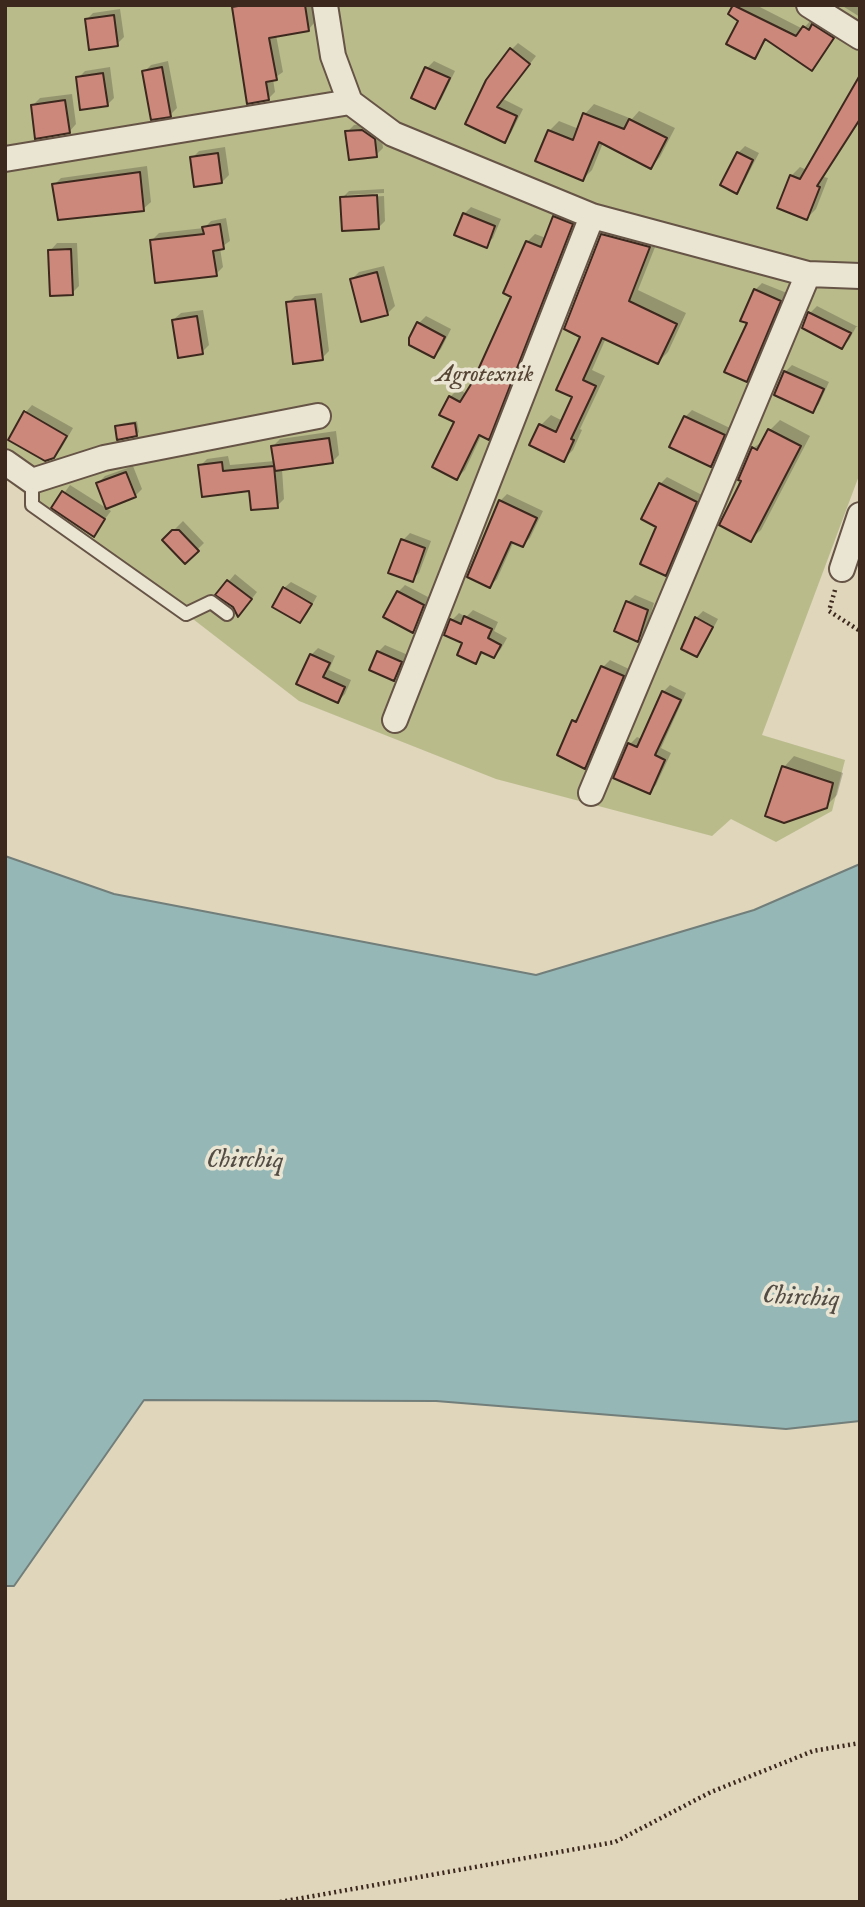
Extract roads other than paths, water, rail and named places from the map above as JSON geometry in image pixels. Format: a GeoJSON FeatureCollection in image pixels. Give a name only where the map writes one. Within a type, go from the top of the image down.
{"type":"FeatureCollection","features":[{"type":"Feature","properties":{"kind":"street"},"geometry":{"type":"LineString","coordinates":[[325,5],[333,55],[350,102],[393,134],[592,216],[808,274],[860,276]]}},
{"type":"Feature","properties":{"kind":"street"},"geometry":{"type":"LineString","coordinates":[[809,5],[860,37]]}},
{"type":"Feature","properties":{"kind":"street"},"geometry":{"type":"LineString","coordinates":[[5,159],[350,102]]}},
{"type":"Feature","properties":{"kind":"street"},"geometry":{"type":"LineString","coordinates":[[395,720],[592,216]]}},
{"type":"Feature","properties":{"kind":"street"},"geometry":{"type":"LineString","coordinates":[[591,793],[808,274]]}},
{"type":"Feature","properties":{"kind":"street"},"geometry":{"type":"LineString","coordinates":[[5,462],[32,481],[104,458],[318,416]]}},
{"type":"Feature","properties":{"kind":"street"},"geometry":{"type":"LineString","coordinates":[[842,569],[860,515]]}},
{"type":"Feature","properties":{"kind":"lane"},"geometry":{"type":"LineString","coordinates":[[32,481],[32,505],[186,614],[211,602],[227,614]]}},
{"type":"Feature","properties":{"kind":"water","name":"Chirchiq"},"geometry":{"type":"Polygon","coordinates":[[[5,856],[114,894],[536,975],[754,910],[860,864],[860,1421],[786,1429],[436,1401],[144,1400],[14,1586],[5,1586],[5,856]]]}},
{"type":"Feature","properties":{"kind":"park label","name":"Agrotexnik"},"geometry":{"type":"Point","coordinates":[485,376]}}]}
